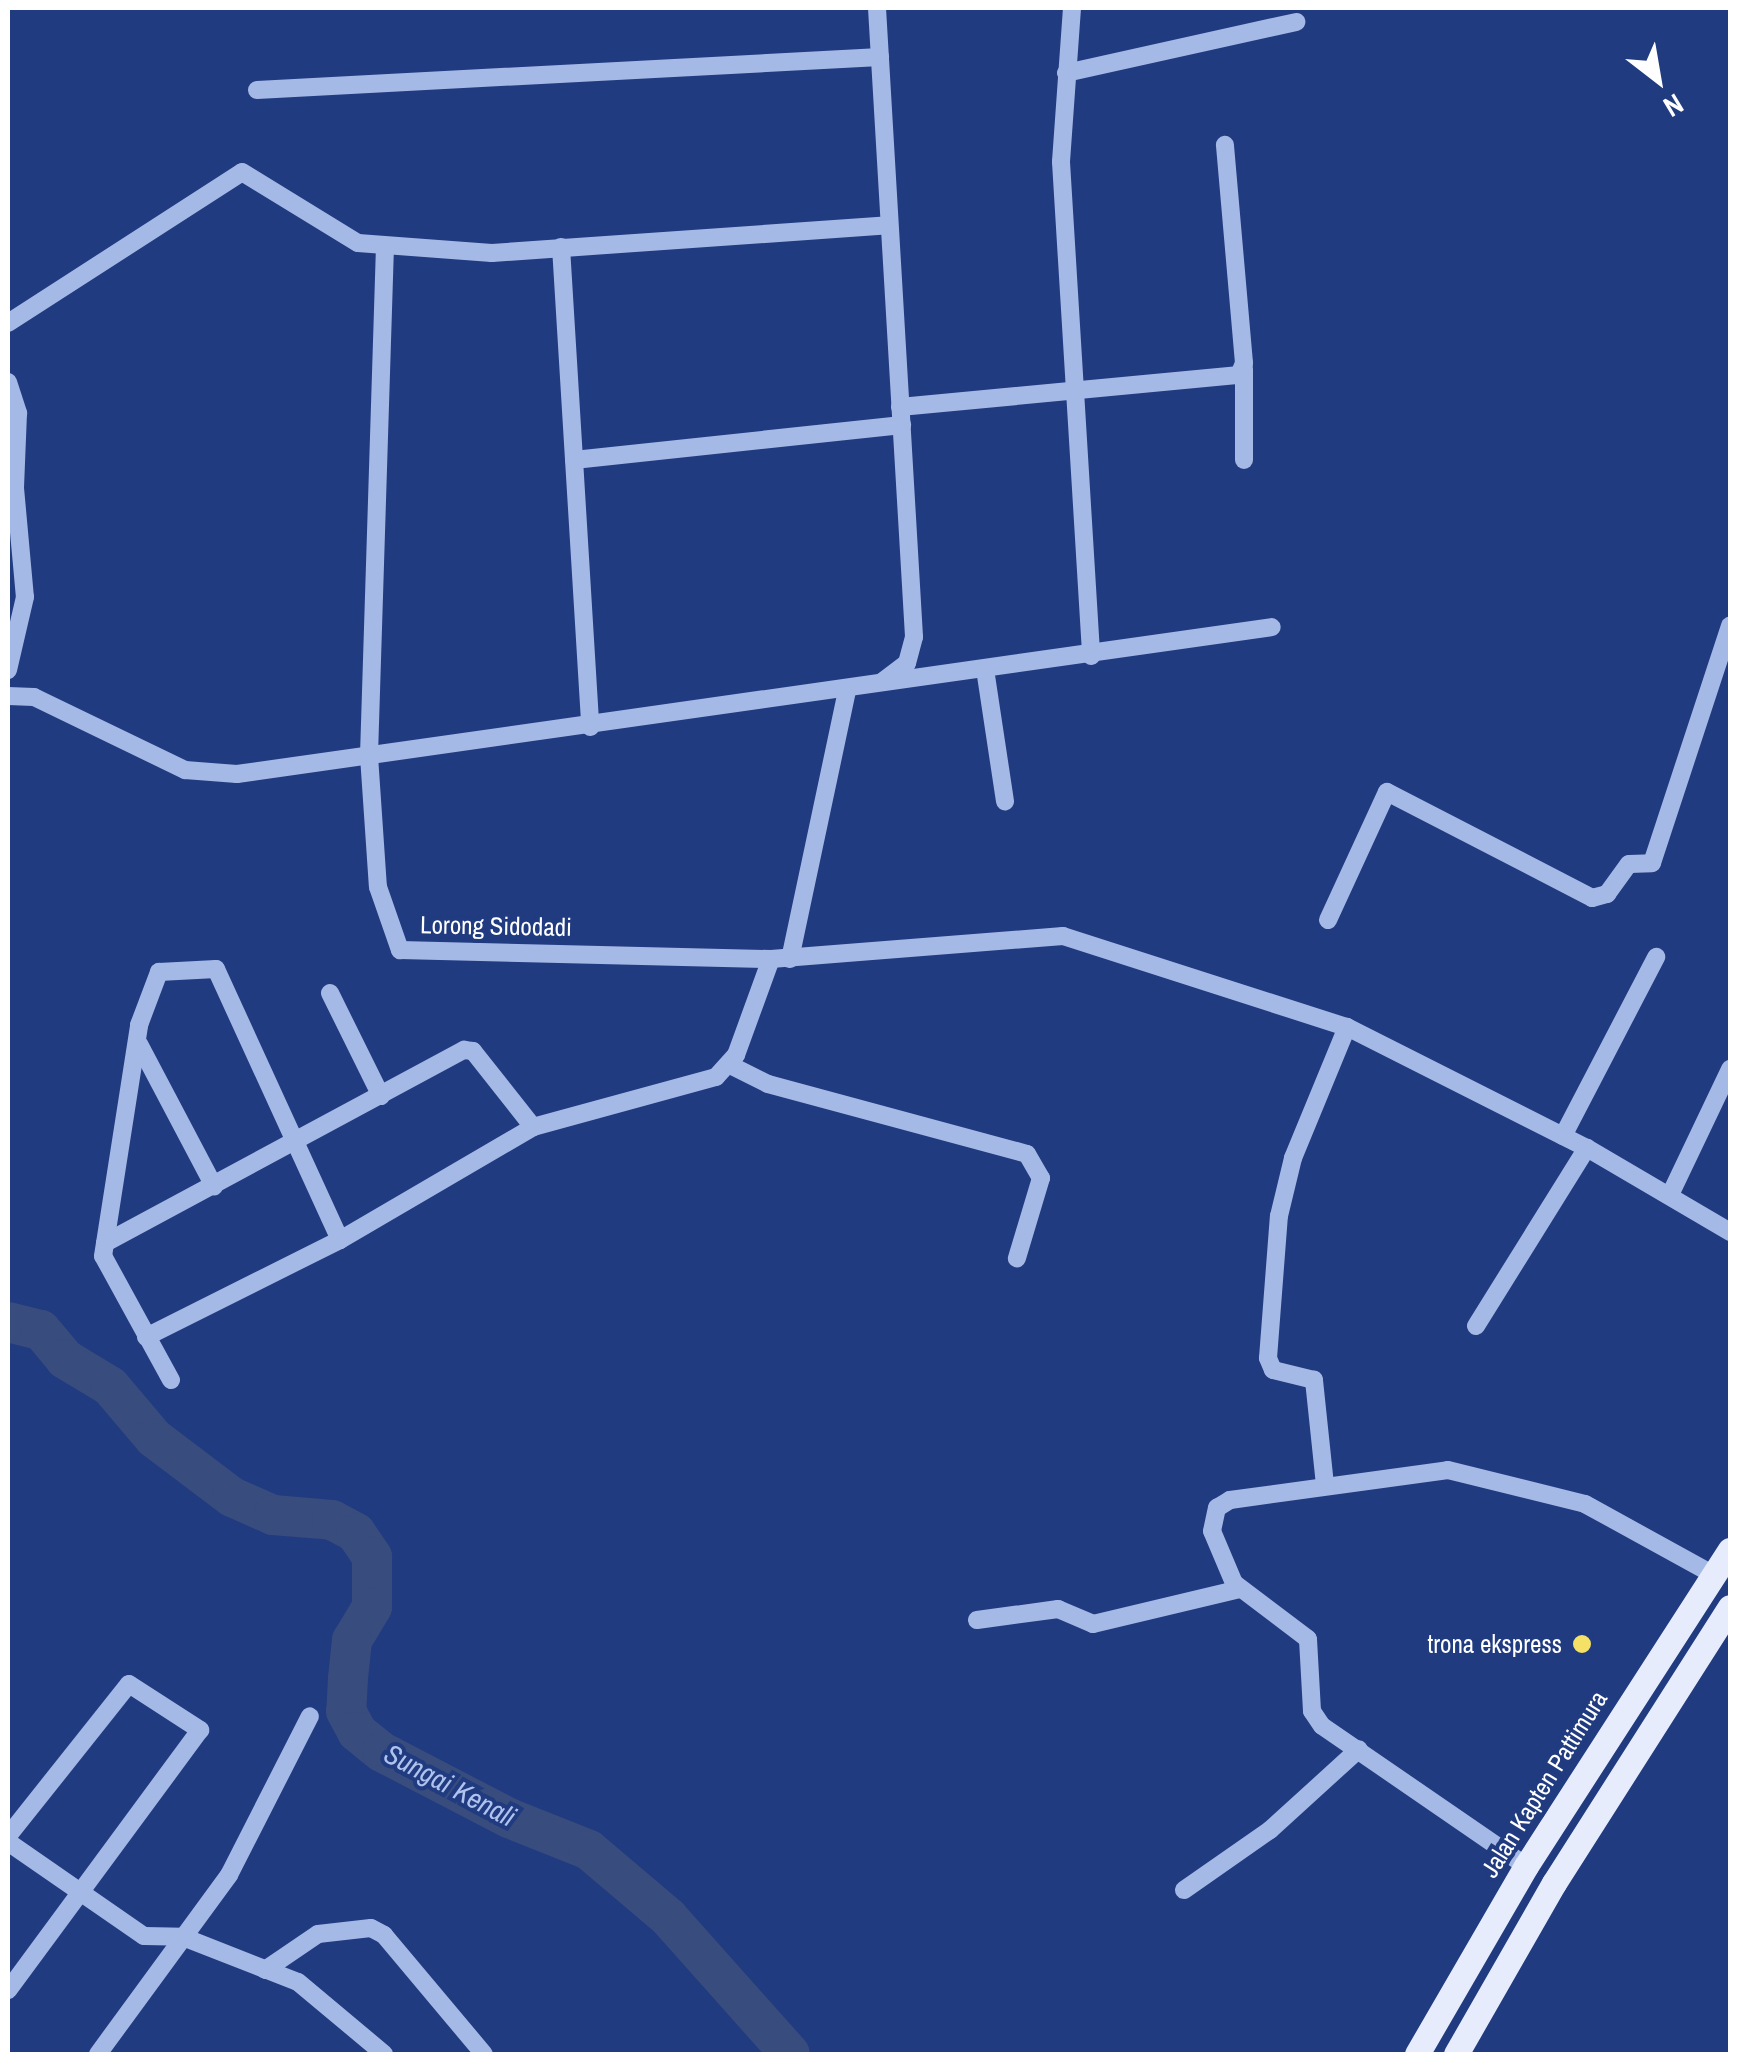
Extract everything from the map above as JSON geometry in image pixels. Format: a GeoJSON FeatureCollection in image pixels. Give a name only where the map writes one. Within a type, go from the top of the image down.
{"type":"FeatureCollection","features":[{"type":"Feature","properties":{"kind":"main road","name":"Jalan Kapten Pattimura"},"geometry":{"type":"LineString","coordinates":[[1417,2054],[1526,1866],[1730,1550]]}},
{"type":"Feature","properties":{"kind":"main road"},"geometry":{"type":"LineString","coordinates":[[1456,2054],[1554,1883],[1730,1607]]}},
{"type":"Feature","properties":{"kind":"street"},"geometry":{"type":"LineString","coordinates":[[877,8],[914,647],[899,671],[878,684]]}},
{"type":"Feature","properties":{"kind":"street"},"geometry":{"type":"LineString","coordinates":[[1072,8],[1060,138],[1091,656]]}},
{"type":"Feature","properties":{"kind":"street"},"geometry":{"type":"LineString","coordinates":[[1066,73],[1296,22]]}},
{"type":"Feature","properties":{"kind":"street"},"geometry":{"type":"LineString","coordinates":[[257,90],[880,57]]}},
{"type":"Feature","properties":{"kind":"street"},"geometry":{"type":"LineString","coordinates":[[1226,145],[1244,369],[1244,460]]}},
{"type":"Feature","properties":{"kind":"street"},"geometry":{"type":"LineString","coordinates":[[8,323],[242,172],[343,238],[385,246],[492,252],[888,225]]}},
{"type":"Feature","properties":{"kind":"street"},"geometry":{"type":"LineString","coordinates":[[370,756],[385,246]]}},
{"type":"Feature","properties":{"kind":"street"},"geometry":{"type":"LineString","coordinates":[[561,248],[590,727]]}},
{"type":"Feature","properties":{"kind":"street"},"geometry":{"type":"LineString","coordinates":[[574,460],[901,416],[1073,388],[1234,377],[1244,369]]}},
{"type":"Feature","properties":{"kind":"street"},"geometry":{"type":"LineString","coordinates":[[8,382],[18,413],[15,488],[24,597],[8,670]]}},
{"type":"Feature","properties":{"kind":"street"},"geometry":{"type":"LineString","coordinates":[[1328,920],[1387,792],[1592,898],[1607,894],[1625,866],[1652,863],[1730,626]]}},
{"type":"Feature","properties":{"kind":"street"},"geometry":{"type":"LineString","coordinates":[[8,696],[34,697],[148,757],[208,774],[590,727],[1272,627]]}},
{"type":"Feature","properties":{"kind":"street"},"geometry":{"type":"LineString","coordinates":[[985,669],[1004,801]]}},
{"type":"Feature","properties":{"kind":"street"},"geometry":{"type":"LineString","coordinates":[[146,1338],[340,1240],[533,1127],[706,1080],[730,1065],[780,959],[847,691]]}},
{"type":"Feature","properties":{"kind":"street","name":"Lorong Sidodadi"},"geometry":{"type":"LineString","coordinates":[[370,756],[378,886],[400,950],[780,959]]}},
{"type":"Feature","properties":{"kind":"street"},"geometry":{"type":"LineString","coordinates":[[780,959],[1063,936],[1347,1027],[1588,1148],[1730,1232]]}},
{"type":"Feature","properties":{"kind":"street"},"geometry":{"type":"LineString","coordinates":[[1563,1136],[1656,957]]}},
{"type":"Feature","properties":{"kind":"street"},"geometry":{"type":"LineString","coordinates":[[171,1380],[105,1266],[105,1243],[152,978],[166,969],[216,969],[340,1240]]}},
{"type":"Feature","properties":{"kind":"street"},"geometry":{"type":"LineString","coordinates":[[330,993],[381,1096]]}},
{"type":"Feature","properties":{"kind":"street"},"geometry":{"type":"LineString","coordinates":[[1325,1485],[1314,1380],[1274,1370],[1268,1358],[1279,1216],[1292,1158],[1347,1027]]}},
{"type":"Feature","properties":{"kind":"street"},"geometry":{"type":"LineString","coordinates":[[138,1044],[214,1186]]}},
{"type":"Feature","properties":{"kind":"street"},"geometry":{"type":"LineString","coordinates":[[105,1243],[470,1049],[533,1127]]}},
{"type":"Feature","properties":{"kind":"street"},"geometry":{"type":"LineString","coordinates":[[730,1065],[768,1084],[1027,1154],[1041,1178],[1017,1258]]}},
{"type":"Feature","properties":{"kind":"street"},"geometry":{"type":"LineString","coordinates":[[1670,1195],[1730,1069]]}},
{"type":"Feature","properties":{"kind":"street"},"geometry":{"type":"LineString","coordinates":[[1476,1326],[1588,1148]]}},
{"type":"Feature","properties":{"kind":"street"},"geometry":{"type":"LineString","coordinates":[[1526,1866],[1316,1719],[1308,1638],[1240,1589],[1212,1531],[1217,1508],[1230,1500],[1448,1470],[1585,1504],[1714,1575]]}},
{"type":"Feature","properties":{"kind":"street"},"geometry":{"type":"LineString","coordinates":[[977,1620],[1058,1608],[1094,1624],[1240,1589]]}},
{"type":"Feature","properties":{"kind":"street"},"geometry":{"type":"LineString","coordinates":[[8,1990],[78,1888],[200,1730],[140,1686],[123,1688],[8,1839],[78,1888],[144,1936],[183,1937],[265,1970],[324,2000],[384,2054]]}},
{"type":"Feature","properties":{"kind":"street"},"geometry":{"type":"LineString","coordinates":[[98,2054],[229,1875],[310,1716]]}},
{"type":"Feature","properties":{"kind":"street"},"geometry":{"type":"LineString","coordinates":[[1184,1890],[1270,1830],[1360,1749]]}},
{"type":"Feature","properties":{"kind":"street"},"geometry":{"type":"LineString","coordinates":[[265,1970],[318,1934],[371,1928],[384,1935],[484,2054]]}},
{"type":"Feature","properties":{"kind":"waterway","name":"Sungai Kenali"},"geometry":{"type":"LineString","coordinates":[[8,1322],[41,1330],[65,1359],[110,1386],[154,1438],[232,1497],[273,1515],[332,1520],[356,1533],[372,1557],[372,1607],[352,1640],[348,1678],[346,1711],[357,1732],[382,1752],[509,1818],[589,1850],[668,1917],[790,2054]]}},
{"type":"Feature","properties":{"kind":"place","name":"trona ekspress"},"geometry":{"type":"Point","coordinates":[1582,1644]}}]}
